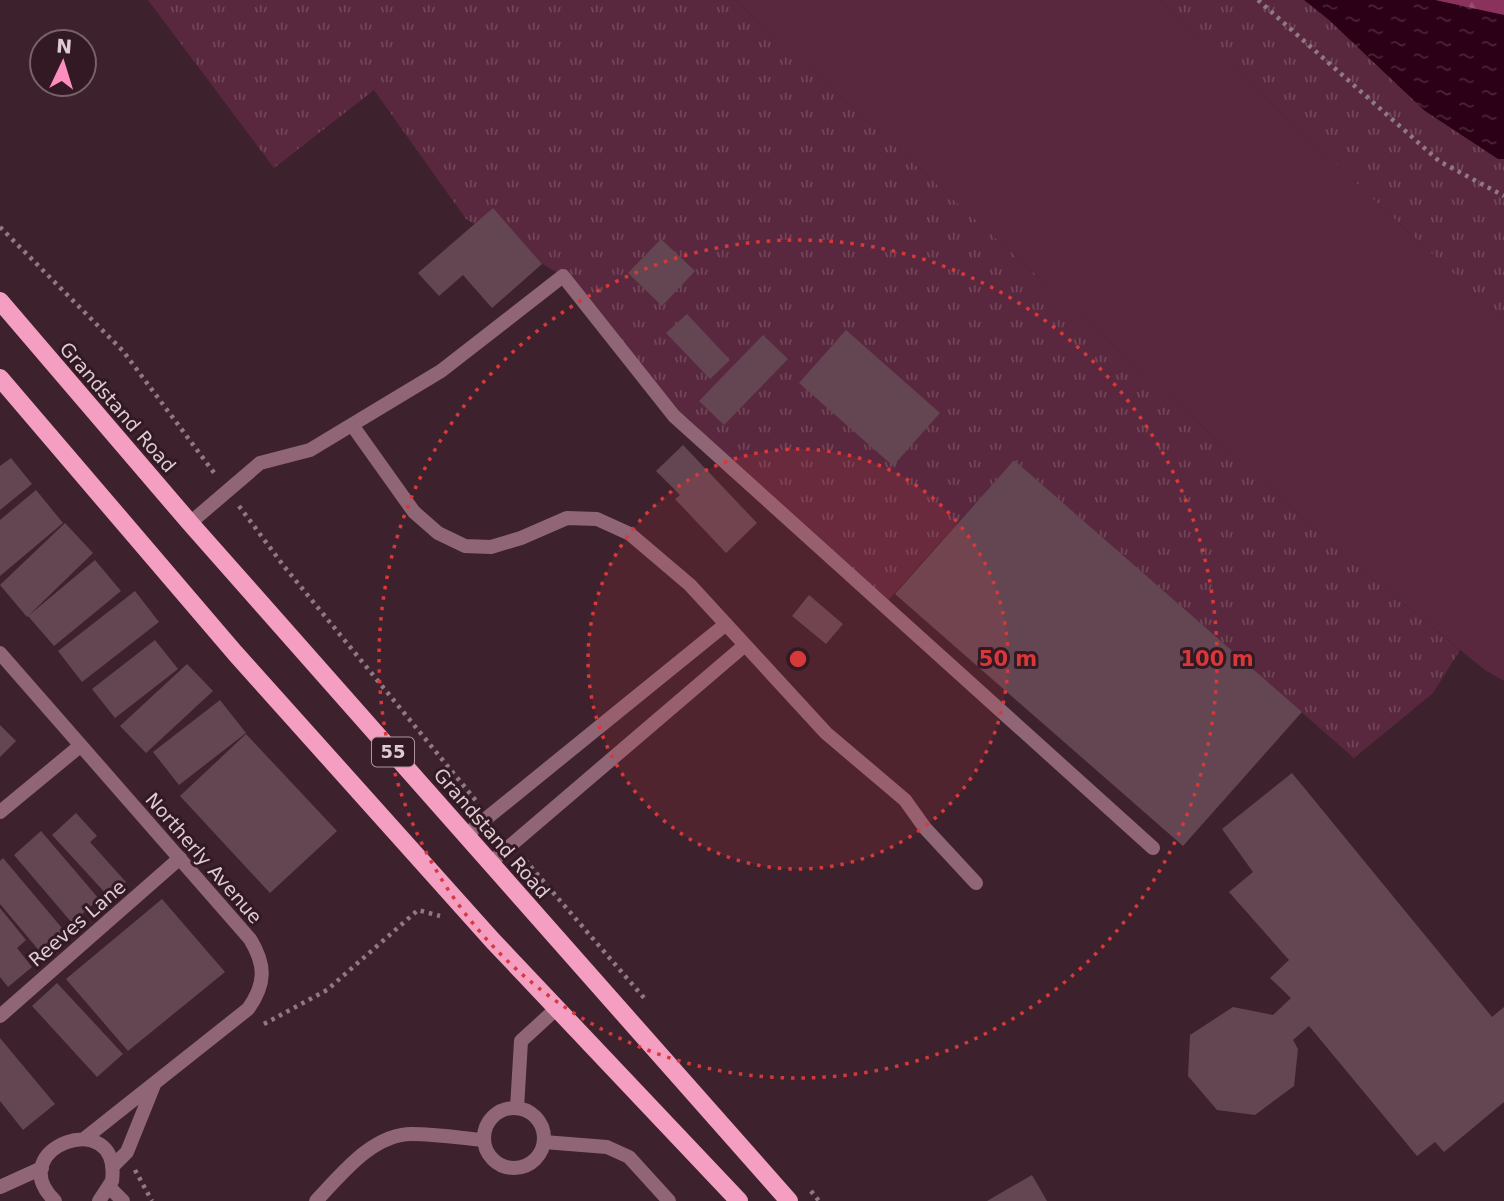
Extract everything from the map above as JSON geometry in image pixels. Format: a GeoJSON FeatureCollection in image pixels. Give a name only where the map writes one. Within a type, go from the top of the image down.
{"type":"FeatureCollection","features":[{"type":"Feature","properties":{"kind":"main road","name":"Grandstand Road"},"geometry":{"type":"LineString","coordinates":[[0,300],[190,523],[789,1201]]}},
{"type":"Feature","properties":{"kind":"main road","name":"55"},"geometry":{"type":"LineString","coordinates":[[0,378],[235,653],[556,1009],[739,1201]]}},
{"type":"Feature","properties":{"kind":"street"},"geometry":{"type":"LineString","coordinates":[[190,523],[260,463],[310,450],[441,371],[563,276],[674,416],[1153,848]]}},
{"type":"Feature","properties":{"kind":"street"},"geometry":{"type":"LineString","coordinates":[[352,425],[414,512],[438,533],[465,546],[491,547],[521,538],[567,518],[597,519],[630,534],[690,585],[826,733],[905,800],[925,828],[976,883]]}},
{"type":"Feature","properties":{"kind":"street"},"geometry":{"type":"LineString","coordinates":[[466,835],[726,624]]}},
{"type":"Feature","properties":{"kind":"street"},"geometry":{"type":"LineString","coordinates":[[490,863],[745,645]]}},
{"type":"Feature","properties":{"kind":"street","name":"Northerly Avenue"},"geometry":{"type":"LineString","coordinates":[[0,653],[250,939],[260,956],[263,978],[258,995],[248,1009],[84,1139],[74,1138],[57,1144],[44,1159],[42,1168]]}},
{"type":"Feature","properties":{"kind":"street"},"geometry":{"type":"LineString","coordinates":[[0,812],[80,746]]}},
{"type":"Feature","properties":{"kind":"street","name":"Reeves Lane"},"geometry":{"type":"LineString","coordinates":[[0,1016],[180,858]]}},
{"type":"Feature","properties":{"kind":"street"},"geometry":{"type":"LineString","coordinates":[[517,1108],[521,1041],[556,1009]]}},
{"type":"Feature","properties":{"kind":"street","name":"Northerly Avenue"},"geometry":{"type":"LineString","coordinates":[[112,1167],[127,1152],[154,1085]]}},
{"type":"Feature","properties":{"kind":"street"},"geometry":{"type":"LineString","coordinates":[[517,1108],[536,1117],[544,1142],[534,1160],[515,1168],[499,1164],[490,1157],[484,1140],[485,1130],[492,1117],[501,1110],[517,1108]]}},
{"type":"Feature","properties":{"kind":"street"},"geometry":{"type":"LineString","coordinates":[[316,1201],[359,1157],[384,1141],[410,1134],[484,1140]]}},
{"type":"Feature","properties":{"kind":"street"},"geometry":{"type":"LineString","coordinates":[[84,1139],[102,1149],[112,1167],[110,1188],[99,1201]]}},
{"type":"Feature","properties":{"kind":"street"},"geometry":{"type":"LineString","coordinates":[[544,1142],[607,1147],[629,1157],[669,1201]]}},
{"type":"Feature","properties":{"kind":"street"},"geometry":{"type":"LineString","coordinates":[[0,1187],[42,1168],[44,1188],[55,1201]]}},
{"type":"Feature","properties":{"kind":"street"},"geometry":{"type":"LineString","coordinates":[[110,1188],[123,1201]]}},
{"type":"Feature","properties":{"kind":"path"},"geometry":{"type":"LineString","coordinates":[[1258,0],[1439,160],[1504,196]]}},
{"type":"Feature","properties":{"kind":"path"},"geometry":{"type":"LineString","coordinates":[[0,227],[123,351],[282,565],[490,817]]}},
{"type":"Feature","properties":{"kind":"path"},"geometry":{"type":"LineString","coordinates":[[513,844],[550,889],[530,908]]}},
{"type":"Feature","properties":{"kind":"path"},"geometry":{"type":"LineString","coordinates":[[254,1029],[327,990],[418,910],[441,916],[449,923]]}},
{"type":"Feature","properties":{"kind":"path"},"geometry":{"type":"LineString","coordinates":[[135,1161],[135,1169],[152,1201]]}},
{"type":"Feature","properties":{"kind":"green space"},"geometry":{"type":"Polygon","coordinates":[[[148,0],[735,0],[1342,554],[1460,650],[1433,693],[1354,758],[1014,460],[884,605],[674,416],[563,276],[466,219],[374,90],[274,168],[148,0]]]}},
{"type":"Feature","properties":{"kind":"green space"},"geometry":{"type":"Polygon","coordinates":[[[735,0],[1160,0],[1504,321],[1504,681],[1485,670],[1342,554],[735,0]]]}},
{"type":"Feature","properties":{"kind":"green space"},"geometry":{"type":"Polygon","coordinates":[[[1160,0],[1504,0],[1504,321],[1160,0]]]}},
{"type":"Feature","properties":{"kind":"green space"},"geometry":{"type":"Polygon","coordinates":[[[1435,0],[1504,0],[1504,15],[1495,14],[1435,0]]]}},
{"type":"Feature","properties":{"kind":"water"},"geometry":{"type":"Polygon","coordinates":[[[1304,0],[1435,0],[1504,15],[1504,159],[1498,159],[1425,111],[1329,20],[1304,0]]]}},
{"type":"Feature","properties":{"kind":"building"},"geometry":{"type":"Polygon","coordinates":[[[493,208],[542,264],[492,308],[463,275],[439,296],[418,273],[493,208]]]}},
{"type":"Feature","properties":{"kind":"building"},"geometry":{"type":"Polygon","coordinates":[[[661,239],[695,271],[662,306],[628,273],[661,239]]]}},
{"type":"Feature","properties":{"kind":"building"},"geometry":{"type":"Polygon","coordinates":[[[687,314],[730,360],[710,379],[666,333],[687,314]]]}},
{"type":"Feature","properties":{"kind":"building"},"geometry":{"type":"Polygon","coordinates":[[[846,330],[940,413],[893,466],[799,383],[846,330]]]}},
{"type":"Feature","properties":{"kind":"building"},"geometry":{"type":"Polygon","coordinates":[[[763,335],[788,359],[724,425],[699,401],[763,335]]]}},
{"type":"Feature","properties":{"kind":"building"},"geometry":{"type":"Polygon","coordinates":[[[683,445],[757,523],[726,553],[675,499],[680,495],[656,471],[683,445]]]}},
{"type":"Feature","properties":{"kind":"building"},"geometry":{"type":"Polygon","coordinates":[[[11,458],[32,484],[0,510],[0,466],[11,458]]]}},
{"type":"Feature","properties":{"kind":"building"},"geometry":{"type":"Polygon","coordinates":[[[1014,460],[1302,712],[1183,846],[895,594],[1014,460]]]}},
{"type":"Feature","properties":{"kind":"building"},"geometry":{"type":"Polygon","coordinates":[[[36,490],[63,523],[0,576],[0,520],[36,490]]]}},
{"type":"Feature","properties":{"kind":"building"},"geometry":{"type":"Polygon","coordinates":[[[65,523],[93,553],[27,617],[0,585],[65,523]]]}},
{"type":"Feature","properties":{"kind":"building"},"geometry":{"type":"Polygon","coordinates":[[[95,560],[121,591],[54,646],[28,616],[95,560]]]}},
{"type":"Feature","properties":{"kind":"building"},"geometry":{"type":"Polygon","coordinates":[[[135,591],[159,622],[82,682],[58,651],[135,591]]]}},
{"type":"Feature","properties":{"kind":"building"},"geometry":{"type":"Polygon","coordinates":[[[809,595],[843,624],[826,644],[792,616],[809,595]]]}},
{"type":"Feature","properties":{"kind":"building"},"geometry":{"type":"Polygon","coordinates":[[[155,640],[178,669],[115,718],[92,689],[155,640]]]}},
{"type":"Feature","properties":{"kind":"building"},"geometry":{"type":"Polygon","coordinates":[[[187,664],[213,691],[146,753],[120,726],[187,664]]]}},
{"type":"Feature","properties":{"kind":"building"},"geometry":{"type":"Polygon","coordinates":[[[220,700],[246,733],[179,785],[153,752],[220,700]]]}},
{"type":"Feature","properties":{"kind":"building"},"geometry":{"type":"Polygon","coordinates":[[[0,725],[16,741],[0,757],[0,725]]]}},
{"type":"Feature","properties":{"kind":"building"},"geometry":{"type":"Polygon","coordinates":[[[246,734],[337,831],[270,893],[180,796],[246,734]]]}},
{"type":"Feature","properties":{"kind":"building"},"geometry":{"type":"Polygon","coordinates":[[[1292,773],[1492,1017],[1504,1007],[1504,1102],[1444,1152],[1435,1142],[1417,1156],[1309,1026],[1293,1040],[1298,1049],[1294,1086],[1255,1115],[1217,1110],[1188,1076],[1190,1035],[1233,1007],[1273,1015],[1291,998],[1270,978],[1289,960],[1229,892],[1253,872],[1222,829],[1292,773]]]}},
{"type":"Feature","properties":{"kind":"building"},"geometry":{"type":"Polygon","coordinates":[[[76,813],[97,836],[90,842],[126,882],[109,897],[52,835],[76,813]]]}},
{"type":"Feature","properties":{"kind":"building"},"geometry":{"type":"Polygon","coordinates":[[[41,831],[99,899],[72,923],[14,855],[41,831]]]}},
{"type":"Feature","properties":{"kind":"building"},"geometry":{"type":"Polygon","coordinates":[[[3,858],[67,934],[42,954],[0,904],[0,861],[3,858]]]}},
{"type":"Feature","properties":{"kind":"building"},"geometry":{"type":"Polygon","coordinates":[[[162,899],[225,972],[128,1051],[66,979],[162,899]]]}},
{"type":"Feature","properties":{"kind":"building"},"geometry":{"type":"Polygon","coordinates":[[[0,908],[26,940],[17,948],[32,967],[8,987],[0,977],[0,908]]]}},
{"type":"Feature","properties":{"kind":"building"},"geometry":{"type":"Polygon","coordinates":[[[57,983],[123,1054],[97,1077],[32,1006],[57,983]]]}},
{"type":"Feature","properties":{"kind":"building"},"geometry":{"type":"Polygon","coordinates":[[[0,1038],[55,1104],[23,1130],[0,1101],[0,1038]]]}},
{"type":"Feature","properties":{"kind":"building"},"geometry":{"type":"Polygon","coordinates":[[[1032,1175],[1047,1201],[987,1201],[1032,1175]]]}}]}
